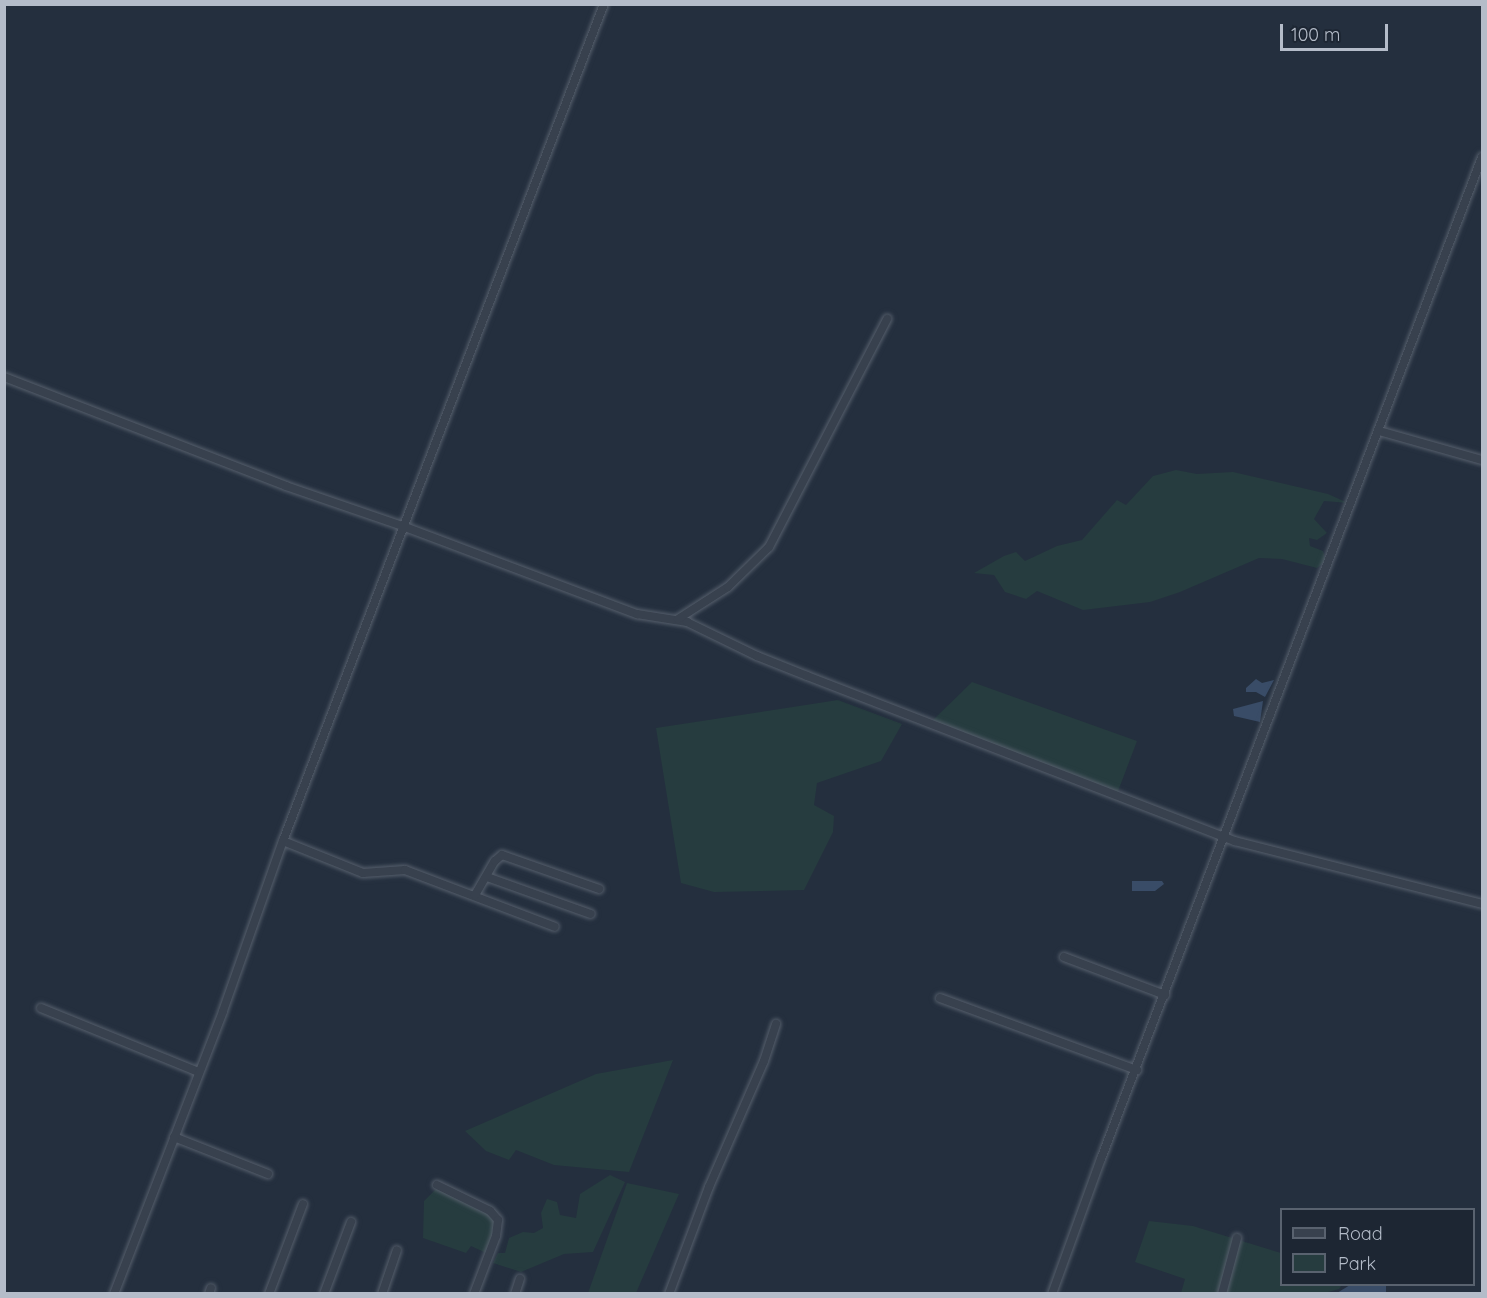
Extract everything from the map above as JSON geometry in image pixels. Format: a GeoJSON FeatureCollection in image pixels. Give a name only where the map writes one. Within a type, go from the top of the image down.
{"type":"FeatureCollection","features":[{"type":"Feature","properties":{"kind":"street"},"geometry":{"type":"LineString","coordinates":[[114,1293],[199,1072],[283,841],[604,4]]}},
{"type":"Feature","properties":{"kind":"street"},"geometry":{"type":"LineString","coordinates":[[1052,1293],[1482,157]]}},
{"type":"Feature","properties":{"kind":"street"},"geometry":{"type":"LineString","coordinates":[[678,619],[728,587],[769,547],[887,319]]}},
{"type":"Feature","properties":{"kind":"street"},"geometry":{"type":"LineString","coordinates":[[4,377],[286,486],[405,527],[643,616],[678,619],[807,676],[1224,836],[1482,904]]}},
{"type":"Feature","properties":{"kind":"street"},"geometry":{"type":"LineString","coordinates":[[1379,431],[1482,460]]}},
{"type":"Feature","properties":{"kind":"street"},"geometry":{"type":"LineString","coordinates":[[283,841],[357,871],[370,874],[405,870],[555,927]]}},
{"type":"Feature","properties":{"kind":"street"},"geometry":{"type":"LineString","coordinates":[[474,895],[495,861],[502,855],[599,889]]}},
{"type":"Feature","properties":{"kind":"street"},"geometry":{"type":"LineString","coordinates":[[487,877],[591,914]]}},
{"type":"Feature","properties":{"kind":"street"},"geometry":{"type":"LineString","coordinates":[[1064,957],[1165,995]]}},
{"type":"Feature","properties":{"kind":"street"},"geometry":{"type":"LineString","coordinates":[[940,998],[1137,1070]]}},
{"type":"Feature","properties":{"kind":"street"},"geometry":{"type":"LineString","coordinates":[[42,1008],[199,1072]]}},
{"type":"Feature","properties":{"kind":"street"},"geometry":{"type":"LineString","coordinates":[[669,1293],[709,1187],[764,1061],[776,1024]]}},
{"type":"Feature","properties":{"kind":"street"},"geometry":{"type":"LineString","coordinates":[[174,1137],[268,1174]]}},
{"type":"Feature","properties":{"kind":"street"},"geometry":{"type":"LineString","coordinates":[[436,1185],[490,1211],[498,1220],[496,1236],[474,1293]]}},
{"type":"Feature","properties":{"kind":"street"},"geometry":{"type":"LineString","coordinates":[[269,1293],[303,1204]]}},
{"type":"Feature","properties":{"kind":"street"},"geometry":{"type":"LineString","coordinates":[[324,1293],[351,1222]]}},
{"type":"Feature","properties":{"kind":"street"},"geometry":{"type":"LineString","coordinates":[[1222,1293],[1237,1238]]}},
{"type":"Feature","properties":{"kind":"street"},"geometry":{"type":"LineString","coordinates":[[382,1293],[398,1250]]}},
{"type":"Feature","properties":{"kind":"street"},"geometry":{"type":"LineString","coordinates":[[514,1293],[520,1279]]}},
{"type":"Feature","properties":{"kind":"green space"},"geometry":{"type":"Polygon","coordinates":[[[1176,470],[1197,474],[1233,472],[1328,494],[1348,503],[1324,501],[1314,519],[1327,533],[1317,540],[1309,538],[1310,546],[1323,551],[1326,561],[1317,568],[1282,559],[1259,558],[1180,592],[1150,602],[1083,610],[1037,591],[1026,599],[1005,592],[994,575],[974,573],[1016,552],[1025,561],[1057,546],[1082,540],[1117,500],[1126,505],[1153,476],[1176,470]]]}},
{"type":"Feature","properties":{"kind":"green space"},"geometry":{"type":"Polygon","coordinates":[[[972,682],[1137,741],[1117,794],[931,722],[972,682]]]}},
{"type":"Feature","properties":{"kind":"green space"},"geometry":{"type":"Polygon","coordinates":[[[838,700],[902,724],[881,761],[817,783],[814,805],[834,816],[833,832],[804,890],[714,892],[681,883],[656,728],[838,700]]]}},
{"type":"Feature","properties":{"kind":"green space"},"geometry":{"type":"Polygon","coordinates":[[[673,1060],[629,1172],[554,1165],[516,1150],[509,1160],[486,1151],[465,1131],[596,1074],[673,1060]]]}},
{"type":"Feature","properties":{"kind":"green space"},"geometry":{"type":"Polygon","coordinates":[[[610,1175],[625,1182],[593,1252],[564,1254],[521,1272],[493,1263],[498,1253],[505,1253],[509,1238],[523,1232],[534,1233],[543,1228],[541,1213],[547,1199],[557,1202],[560,1215],[576,1218],[580,1194],[610,1175]]]}},
{"type":"Feature","properties":{"kind":"green space"},"geometry":{"type":"Polygon","coordinates":[[[627,1183],[679,1194],[636,1293],[588,1293],[627,1183]]]}},
{"type":"Feature","properties":{"kind":"green space"},"geometry":{"type":"Polygon","coordinates":[[[437,1188],[493,1216],[496,1227],[486,1253],[471,1246],[466,1253],[423,1238],[424,1201],[437,1188]]]}},
{"type":"Feature","properties":{"kind":"green space"},"geometry":{"type":"Polygon","coordinates":[[[1149,1221],[1193,1226],[1280,1253],[1280,1286],[1341,1286],[1339,1289],[1325,1293],[1181,1293],[1185,1279],[1135,1262],[1149,1221]]]}},
{"type":"Feature","properties":{"kind":"water"},"geometry":{"type":"Polygon","coordinates":[[[1256,679],[1262,683],[1274,680],[1265,697],[1256,692],[1246,692],[1246,688],[1256,679]]]}},
{"type":"Feature","properties":{"kind":"water"},"geometry":{"type":"Polygon","coordinates":[[[1263,701],[1260,722],[1234,716],[1233,709],[1263,701]]]}},
{"type":"Feature","properties":{"kind":"water"},"geometry":{"type":"Polygon","coordinates":[[[1132,881],[1162,881],[1164,884],[1155,891],[1132,891],[1132,881]]]}},
{"type":"Feature","properties":{"kind":"water"},"geometry":{"type":"Polygon","coordinates":[[[1348,1286],[1386,1286],[1386,1293],[1337,1293],[1348,1286]]]}}]}
